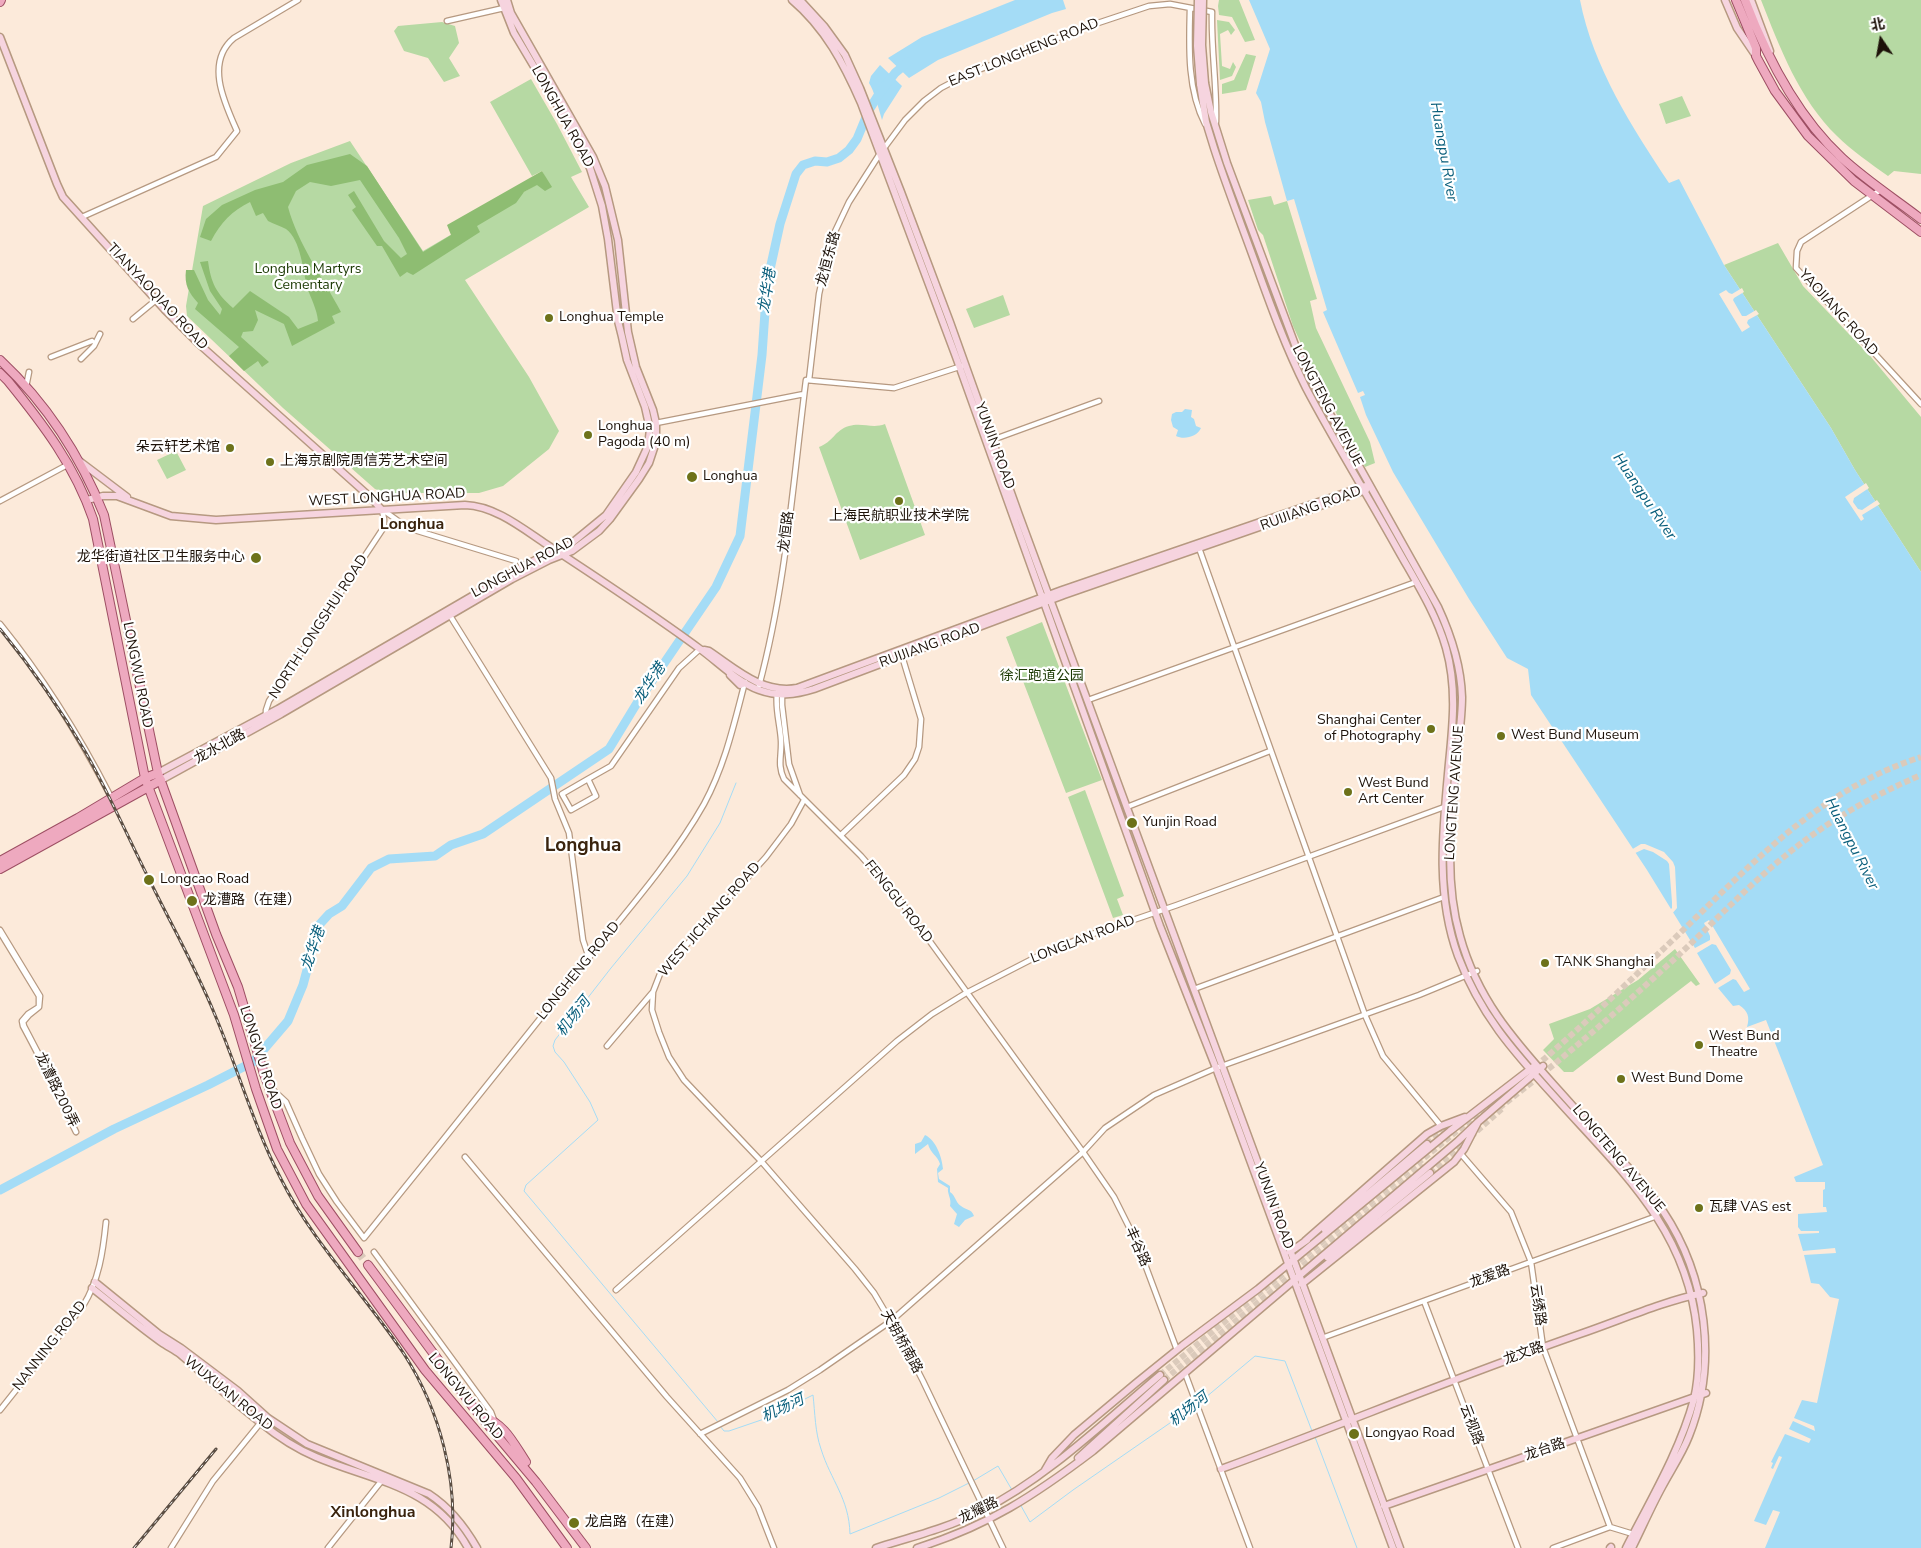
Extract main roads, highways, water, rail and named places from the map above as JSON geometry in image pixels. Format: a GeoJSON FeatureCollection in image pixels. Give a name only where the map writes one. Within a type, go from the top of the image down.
{"type":"FeatureCollection","features":[{"type":"Feature","properties":{"kind":"main road","name":"LONGHUA ROAD"},"geometry":{"type":"LineString","coordinates":[[266,718],[280,714],[522,567],[567,547],[606,515],[636,472],[648,446],[650,430],[647,413],[627,360],[618,321],[602,206],[590,168],[573,132],[514,33],[501,0]]}},
{"type":"Feature","properties":{"kind":"main road","name":"LONGHUA ROAD"},"geometry":{"type":"LineString","coordinates":[[266,718],[449,612],[531,569],[572,551],[599,531],[610,519],[649,463],[655,445],[656,423],[654,410],[636,367],[628,332],[618,240],[605,186],[593,157],[514,17],[507,0]]}},
{"type":"Feature","properties":{"kind":"main road","name":"LONGTENG AVENUE"},"geometry":{"type":"LineString","coordinates":[[1198,0],[1196,46],[1208,131],[1290,354],[1310,394],[1432,610],[1443,637],[1453,682],[1454,713],[1442,847],[1444,897],[1452,938],[1467,976],[1490,1021],[1508,1046],[1633,1184],[1657,1216],[1678,1255],[1691,1296],[1697,1338],[1697,1383],[1700,1395]]}},
{"type":"Feature","properties":{"kind":"main road","name":"LONGTENG AVENUE"},"geometry":{"type":"LineString","coordinates":[[1203,0],[1202,83],[1227,163],[1297,350],[1317,391],[1438,607],[1454,649],[1460,680],[1462,705],[1450,862],[1452,901],[1460,936],[1497,1017],[1514,1041],[1539,1066],[1659,1205],[1685,1252],[1701,1293],[1705,1346],[1704,1371],[1700,1395],[1636,1535],[1632,1548]]}},
{"type":"Feature","properties":{"kind":"main road"},"geometry":{"type":"LineString","coordinates":[[1725,0],[1737,28],[1756,52]]}},
{"type":"Feature","properties":{"kind":"main road"},"geometry":{"type":"LineString","coordinates":[[1736,0],[1756,52],[1775,91],[1808,136],[1836,165],[1921,232]]}},
{"type":"Feature","properties":{"kind":"main road"},"geometry":{"type":"LineString","coordinates":[[1745,0],[1774,64],[1795,102],[1816,130],[1842,158],[1921,219]]}},
{"type":"Feature","properties":{"kind":"main road"},"geometry":{"type":"LineString","coordinates":[[1751,0],[1774,64]]}},
{"type":"Feature","properties":{"kind":"main road"},"geometry":{"type":"LineString","coordinates":[[796,1],[814,13],[845,55],[860,88],[875,135]]}},
{"type":"Feature","properties":{"kind":"main road"},"geometry":{"type":"LineString","coordinates":[[796,1],[830,42],[848,73],[875,135]]}},
{"type":"Feature","properties":{"kind":"main road","name":"TIANYAOQIAO ROAD"},"geometry":{"type":"LineString","coordinates":[[0,36],[57,184],[64,196],[156,300],[199,344],[370,496],[382,510]]}},
{"type":"Feature","properties":{"kind":"main road","name":"YUNJIN ROAD"},"geometry":{"type":"LineString","coordinates":[[875,135],[896,194],[992,440],[1155,913],[1219,1067],[1290,1252],[1291,1262]]}},
{"type":"Feature","properties":{"kind":"main road"},"geometry":{"type":"LineString","coordinates":[[0,360],[26,387],[56,424],[78,460],[97,497]]}},
{"type":"Feature","properties":{"kind":"main road","name":"YUNJIN ROAD"},"geometry":{"type":"LineString","coordinates":[[962,365],[1047,599],[1088,700],[1194,989],[1219,1067],[1349,1420],[1400,1548]]}},
{"type":"Feature","properties":{"kind":"main road"},"geometry":{"type":"LineString","coordinates":[[0,373],[34,412],[53,438],[69,464],[87,500]]}},
{"type":"Feature","properties":{"kind":"main road"},"geometry":{"type":"LineString","coordinates":[[78,460],[134,502]]}},
{"type":"Feature","properties":{"kind":"main road","name":"RUIJIANG ROAD"},"geometry":{"type":"LineString","coordinates":[[780,692],[806,692],[1047,599],[1199,548],[1370,485]]}},
{"type":"Feature","properties":{"kind":"main road","name":"RUIJIANG ROAD"},"geometry":{"type":"LineString","coordinates":[[780,692],[812,684],[1363,488]]}},
{"type":"Feature","properties":{"kind":"main road","name":"WEST LONGHUA ROAD"},"geometry":{"type":"LineString","coordinates":[[87,500],[97,497],[117,496],[171,516],[216,520],[465,505],[476,506],[507,519],[557,551],[693,644],[730,672],[761,687],[780,692]]}},
{"type":"Feature","properties":{"kind":"main road","name":"LONGWU ROAD"},"geometry":{"type":"LineString","coordinates":[[97,497],[104,515],[159,777],[216,934],[240,994],[264,1074],[284,1130],[304,1173],[358,1252]]}},
{"type":"Feature","properties":{"kind":"main road","name":"LONGWU ROAD"},"geometry":{"type":"LineString","coordinates":[[87,500],[93,519],[146,782],[234,1015],[269,1127],[286,1167],[306,1204],[425,1370],[516,1478],[567,1548]]}},
{"type":"Feature","properties":{"kind":"main road","name":"WEST LONGHUA ROAD"},"geometry":{"type":"LineString","coordinates":[[700,649],[710,651],[746,680]]}},
{"type":"Feature","properties":{"kind":"main road","name":"NORTH LONGSHUI ROAD"},"geometry":{"type":"LineString","coordinates":[[159,777],[266,718]]}},
{"type":"Feature","properties":{"kind":"main road"},"geometry":{"type":"LineString","coordinates":[[0,861],[78,818],[111,797],[159,777]]}},
{"type":"Feature","properties":{"kind":"main road"},"geometry":{"type":"LineString","coordinates":[[0,868],[146,782]]}},
{"type":"Feature","properties":{"kind":"main road"},"geometry":{"type":"LineString","coordinates":[[917,1548],[960,1533],[1020,1504],[1094,1451],[1307,1270],[1478,1122],[1539,1066]]}},
{"type":"Feature","properties":{"kind":"main road"},"geometry":{"type":"LineString","coordinates":[[1290,1252],[1337,1226],[1450,1131],[1532,1072]]}},
{"type":"Feature","properties":{"kind":"main road"},"geometry":{"type":"LineString","coordinates":[[1045,1470],[1052,1458],[1074,1436],[1177,1350],[1291,1262],[1307,1244],[1427,1134],[1441,1126],[1462,1119],[1486,1105]]}},
{"type":"Feature","properties":{"kind":"main road"},"geometry":{"type":"LineString","coordinates":[[1302,1284],[1454,1162],[1461,1154],[1478,1122]]}},
{"type":"Feature","properties":{"kind":"main road"},"geometry":{"type":"LineString","coordinates":[[1307,1244],[1427,1144]]}},
{"type":"Feature","properties":{"kind":"main road"},"geometry":{"type":"LineString","coordinates":[[1307,1270],[1334,1252],[1430,1173]]}},
{"type":"Feature","properties":{"kind":"main road"},"geometry":{"type":"LineString","coordinates":[[1314,1275],[1334,1252]]}},
{"type":"Feature","properties":{"kind":"main road","name":"LONGWU ROAD"},"geometry":{"type":"LineString","coordinates":[[368,1265],[477,1412],[536,1482],[586,1548]]}},
{"type":"Feature","properties":{"kind":"main road","name":"YUNJIN ROAD"},"geometry":{"type":"LineString","coordinates":[[1297,1278],[1302,1284],[1322,1338],[1393,1548]]}},
{"type":"Feature","properties":{"kind":"main road","name":"WUXUAN ROAD"},"geometry":{"type":"LineString","coordinates":[[383,1478],[315,1456],[261,1424],[178,1353],[162,1343],[93,1285],[238,1391],[266,1416],[307,1444],[383,1478],[422,1497],[445,1517],[462,1537],[468,1548]]}},
{"type":"Feature","properties":{"kind":"main road","name":"龙文路"},"geometry":{"type":"LineString","coordinates":[[1221,1469],[1543,1347],[1701,1293]]}},
{"type":"Feature","properties":{"kind":"main road"},"geometry":{"type":"LineString","coordinates":[[1043,1489],[1162,1378],[1045,1470]]}},
{"type":"Feature","properties":{"kind":"main road","name":"龙台路"},"geometry":{"type":"LineString","coordinates":[[1384,1506],[1700,1395]]}},
{"type":"Feature","properties":{"kind":"main road"},"geometry":{"type":"LineString","coordinates":[[477,1412],[494,1420],[503,1427],[536,1482]]}},
{"type":"Feature","properties":{"kind":"main road","name":"龙耀路"},"geometry":{"type":"LineString","coordinates":[[876,1548],[961,1520],[984,1510],[1013,1493],[1045,1470]]}},
{"type":"Feature","properties":{"kind":"main road"},"geometry":{"type":"LineString","coordinates":[[383,1478],[429,1494],[441,1502],[465,1529],[476,1548]]}},
{"type":"Feature","properties":{"kind":"main road","name":"LONGTENG AVENUE"},"geometry":{"type":"LineString","coordinates":[[1626,1548],[1636,1535]]}},
{"type":"Feature","properties":{"kind":"water"},"geometry":{"type":"Polygon","coordinates":[[[1015,0],[1063,0],[1066,9],[938,60],[909,78],[888,58],[922,37],[1015,0]]]}},
{"type":"Feature","properties":{"kind":"water","name":"Huangpu River"},"geometry":{"type":"Polygon","coordinates":[[[1249,0],[1580,0],[1586,25],[1604,73],[1641,140],[1669,183],[1679,179],[1724,265],[1831,428],[1855,470],[1921,572],[1921,1548],[1765,1548],[1780,1512],[1773,1510],[1766,1525],[1754,1521],[1782,1457],[1779,1456],[1773,1469],[1771,1468],[1773,1463],[1771,1462],[1785,1434],[1809,1443],[1811,1439],[1789,1429],[1793,1421],[1815,1431],[1814,1426],[1794,1418],[1802,1400],[1817,1403],[1839,1299],[1830,1297],[1819,1284],[1811,1283],[1804,1255],[1836,1253],[1835,1248],[1803,1251],[1798,1234],[1819,1233],[1819,1231],[1801,1231],[1798,1227],[1798,1214],[1827,1212],[1826,1207],[1823,1207],[1825,1182],[1796,1182],[1794,1177],[1823,1165],[1766,1020],[1747,1027],[1748,1017],[1746,1012],[1739,1005],[1733,1006],[1718,988],[1733,979],[1736,980],[1744,992],[1750,989],[1709,920],[1704,923],[1710,940],[1695,948],[1647,870],[1531,695],[1528,669],[1507,658],[1469,599],[1393,472],[1366,415],[1360,397],[1365,395],[1363,391],[1358,393],[1323,312],[1327,310],[1294,199],[1287,201],[1261,102],[1256,93],[1270,49],[1249,0]]]}},
{"type":"Feature","properties":{"kind":"water"},"geometry":{"type":"Polygon","coordinates":[[[880,65],[902,86],[882,120],[875,95],[869,83],[871,76],[880,65]]]}},
{"type":"Feature","properties":{"kind":"water"},"geometry":{"type":"Polygon","coordinates":[[[1185,409],[1192,410],[1191,417],[1194,419],[1196,426],[1201,428],[1197,434],[1183,438],[1176,436],[1178,430],[1173,427],[1171,420],[1172,414],[1182,412],[1185,409]]]}},
{"type":"Feature","properties":{"kind":"water"},"geometry":{"type":"Polygon","coordinates":[[[1712,944],[1716,945],[1731,970],[1730,974],[1715,984],[1697,953],[1712,944]]]}},
{"type":"Feature","properties":{"kind":"water"},"geometry":{"type":"Polygon","coordinates":[[[925,1135],[929,1137],[940,1154],[943,1169],[938,1173],[939,1179],[950,1186],[950,1192],[958,1203],[963,1208],[972,1212],[974,1216],[965,1220],[959,1227],[954,1224],[957,1214],[950,1206],[948,1188],[938,1182],[937,1169],[940,1164],[938,1159],[930,1150],[928,1144],[915,1154],[915,1144],[921,1142],[925,1135]]]}},
{"type":"Feature","properties":{"kind":"waterway","name":"龙华港"},"geometry":{"type":"LineString","coordinates":[[0,1190],[114,1129],[253,1062],[288,1021],[303,985],[319,925],[329,914],[342,906],[371,868],[389,859],[435,856],[451,845],[483,834],[609,749],[637,703],[716,587],[740,536],[762,355],[767,283],[780,224],[796,174],[803,165],[815,161],[827,162],[839,158],[849,150],[857,139],[869,110],[879,94],[895,73],[908,62]]}},
{"type":"Feature","properties":{"kind":"waterway","name":"机场河"},"geometry":{"type":"LineString","coordinates":[[718,1422],[524,1191],[526,1185],[598,1120],[590,1102],[564,1062],[555,1052],[553,1046],[555,1040],[611,968],[687,876],[720,823],[736,783]]}},
{"type":"Feature","properties":{"kind":"waterway","name":"机场河"},"geometry":{"type":"LineString","coordinates":[[1199,1403],[1255,1356],[1285,1361],[1312,1431]]}},
{"type":"Feature","properties":{"kind":"waterway","name":"机场河"},"geometry":{"type":"LineString","coordinates":[[720,1426],[724,1431],[729,1431],[767,1418],[813,1395],[819,1443],[843,1500],[849,1521],[850,1534],[939,1498],[969,1483]]}},
{"type":"Feature","properties":{"kind":"waterway","name":"机场河"},"geometry":{"type":"LineString","coordinates":[[1020,1504],[1030,1522],[1196,1405]]}},
{"type":"Feature","properties":{"kind":"waterway","name":"机场河"},"geometry":{"type":"LineString","coordinates":[[1315,1437],[1357,1548]]}},
{"type":"Feature","properties":{"kind":"waterway","name":"机场河"},"geometry":{"type":"LineString","coordinates":[[973,1481],[998,1466],[1012,1490]]}},
{"type":"Feature","properties":{"kind":"tunnel"},"geometry":{"type":"LineString","coordinates":[[1160,1375],[1527,1074],[1604,1005],[1734,881],[1790,831],[1851,788],[1884,771],[1921,757]]}},
{"type":"Feature","properties":{"kind":"tunnel"},"geometry":{"type":"LineString","coordinates":[[1499,1108],[1616,1012],[1733,902],[1801,844],[1850,811],[1921,775]]}},
{"type":"Feature","properties":{"kind":"tunnel"},"geometry":{"type":"LineString","coordinates":[[1430,1173],[1504,1107]]}},
{"type":"Feature","properties":{"kind":"tunnel"},"geometry":{"type":"LineString","coordinates":[[1427,1144],[1457,1121]]}},
{"type":"Feature","properties":{"kind":"tunnel"},"geometry":{"type":"LineString","coordinates":[[1164,1380],[1424,1166]]}},
{"type":"Feature","properties":{"kind":"tunnel"},"geometry":{"type":"LineString","coordinates":[[358,1252],[368,1265]]}},
{"type":"Feature","properties":{"kind":"railway"},"geometry":{"type":"LineString","coordinates":[[0,629],[56,705],[103,784],[200,980],[254,1118],[281,1179],[308,1225],[389,1332],[417,1376],[437,1423],[449,1472],[453,1523],[451,1548]]}},
{"type":"Feature","properties":{"kind":"railway"},"geometry":{"type":"LineString","coordinates":[[134,1548],[216,1449]]}},
{"type":"Feature","properties":{"kind":"place","name":"Longhua Temple"},"geometry":{"type":"Point","coordinates":[549,318]}},
{"type":"Feature","properties":{"kind":"place","name":"Longhua Pagoda (40 m)"},"geometry":{"type":"Point","coordinates":[588,435]}},
{"type":"Feature","properties":{"kind":"place","name":"朵云轩艺术馆"},"geometry":{"type":"Point","coordinates":[230,448]}},
{"type":"Feature","properties":{"kind":"place","name":"上海京剧院周信芳艺术空间"},"geometry":{"type":"Point","coordinates":[270,462]}},
{"type":"Feature","properties":{"kind":"place","name":"Longhua"},"geometry":{"type":"Point","coordinates":[692,477]}},
{"type":"Feature","properties":{"kind":"place","name":"上海民航职业技术学院"},"geometry":{"type":"Point","coordinates":[899,501]}},
{"type":"Feature","properties":{"kind":"place","name":"龙华街道社区卫生服务中心"},"geometry":{"type":"Point","coordinates":[256,558]}},
{"type":"Feature","properties":{"kind":"place","name":"Shanghai Center of Photography"},"geometry":{"type":"Point","coordinates":[1431,729]}},
{"type":"Feature","properties":{"kind":"place","name":"West Bund Museum"},"geometry":{"type":"Point","coordinates":[1501,736]}},
{"type":"Feature","properties":{"kind":"place","name":"West Bund Art Center"},"geometry":{"type":"Point","coordinates":[1348,792]}},
{"type":"Feature","properties":{"kind":"place","name":"Yunjin Road"},"geometry":{"type":"Point","coordinates":[1132,823]}},
{"type":"Feature","properties":{"kind":"place","name":"Longcao Road"},"geometry":{"type":"Point","coordinates":[149,880]}},
{"type":"Feature","properties":{"kind":"place","name":"龙漕路（在建）"},"geometry":{"type":"Point","coordinates":[192,901]}},
{"type":"Feature","properties":{"kind":"place","name":"TANK Shanghai"},"geometry":{"type":"Point","coordinates":[1545,963]}},
{"type":"Feature","properties":{"kind":"place","name":"West Bund Theatre"},"geometry":{"type":"Point","coordinates":[1699,1045]}},
{"type":"Feature","properties":{"kind":"place","name":"West Bund Dome"},"geometry":{"type":"Point","coordinates":[1621,1079]}},
{"type":"Feature","properties":{"kind":"place","name":"瓦肆 VAS est"},"geometry":{"type":"Point","coordinates":[1699,1208]}},
{"type":"Feature","properties":{"kind":"place","name":"Longyao Road"},"geometry":{"type":"Point","coordinates":[1354,1434]}},
{"type":"Feature","properties":{"kind":"place","name":"龙启路（在建）"},"geometry":{"type":"Point","coordinates":[574,1523]}},
{"type":"Feature","properties":{"kind":"district","name":"Longhua"},"geometry":{"type":"Point","coordinates":[412,525]}},
{"type":"Feature","properties":{"kind":"district","name":"Longhua"},"geometry":{"type":"Point","coordinates":[583,846]}},
{"type":"Feature","properties":{"kind":"district","name":"Xinlonghua"},"geometry":{"type":"Point","coordinates":[373,1513]}},
{"type":"Feature","properties":{"kind":"park label","name":"Longhua Martyrs Cementary"},"geometry":{"type":"Point","coordinates":[308,278]}},
{"type":"Feature","properties":{"kind":"park label","name":"徐汇跑道公园"},"geometry":{"type":"Point","coordinates":[1042,677]}}]}
